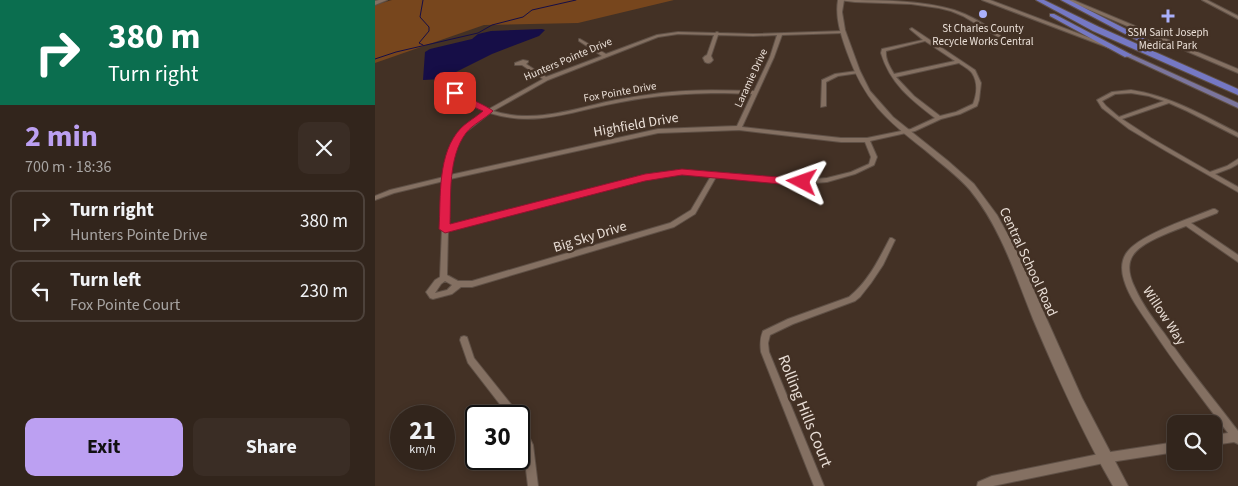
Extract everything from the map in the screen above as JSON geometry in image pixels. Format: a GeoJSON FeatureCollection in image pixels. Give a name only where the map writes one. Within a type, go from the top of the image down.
{"type":"FeatureCollection","features":[{"type":"Feature","properties":{"kind":"highway"},"geometry":{"type":"LineString","coordinates":[[1032,0],[1068,25],[1129,55]]}},
{"type":"Feature","properties":{"kind":"highway"},"geometry":{"type":"LineString","coordinates":[[1039,0],[1103,32],[1238,92]]}},
{"type":"Feature","properties":{"kind":"highway"},"geometry":{"type":"LineString","coordinates":[[1051,0],[1107,28],[1238,85]]}},
{"type":"Feature","properties":{"kind":"highway"},"geometry":{"type":"LineString","coordinates":[[1064,0],[1180,59]]}},
{"type":"Feature","properties":{"kind":"main road"},"geometry":{"type":"LineString","coordinates":[[375,3],[384,0]]}},
{"type":"Feature","properties":{"kind":"main road","name":"Central School Road"},"geometry":{"type":"LineString","coordinates":[[841,0],[839,13],[843,32],[857,72],[875,102],[971,186],[993,215],[1065,379],[1104,458],[1121,486]]}},
{"type":"Feature","properties":{"kind":"main road"},"geometry":{"type":"LineString","coordinates":[[985,0],[1129,55],[1238,106]]}},
{"type":"Feature","properties":{"kind":"main road"},"geometry":{"type":"LineString","coordinates":[[1069,0],[1238,71]]}},
{"type":"Feature","properties":{"kind":"street"},"geometry":{"type":"LineString","coordinates":[[841,0],[908,2],[935,5],[959,13],[999,36]]}},
{"type":"Feature","properties":{"kind":"street"},"geometry":{"type":"LineString","coordinates":[[1204,0],[1238,18]]}},
{"type":"Feature","properties":{"kind":"street"},"geometry":{"type":"LineString","coordinates":[[912,29],[959,62]]}},
{"type":"Feature","properties":{"kind":"street","name":"Hunters Pointe Drive"},"geometry":{"type":"LineString","coordinates":[[447,279],[443,276],[442,267],[447,178],[455,141],[471,123],[489,111],[546,80],[657,36],[669,34],[843,32]]}},
{"type":"Feature","properties":{"kind":"street"},"geometry":{"type":"LineString","coordinates":[[709,57],[717,33]]}},
{"type":"Feature","properties":{"kind":"street","name":"Laramie Drive"},"geometry":{"type":"LineString","coordinates":[[739,128],[777,46],[779,34]]}},
{"type":"Feature","properties":{"kind":"street"},"geometry":{"type":"LineString","coordinates":[[580,40],[606,56]]}},
{"type":"Feature","properties":{"kind":"street"},"geometry":{"type":"LineString","coordinates":[[926,40],[884,50],[883,56],[892,76],[904,90],[939,118]]}},
{"type":"Feature","properties":{"kind":"street"},"geometry":{"type":"LineString","coordinates":[[892,76],[959,62]]}},
{"type":"Feature","properties":{"kind":"street","name":"Highfield Drive"},"geometry":{"type":"LineString","coordinates":[[375,198],[392,191],[658,131],[739,128],[841,140],[867,140],[908,130],[910,127],[922,125],[970,108],[977,100],[977,77],[959,62]]}},
{"type":"Feature","properties":{"kind":"street"},"geometry":{"type":"LineString","coordinates":[[523,64],[546,80]]}},
{"type":"Feature","properties":{"kind":"street"},"geometry":{"type":"LineString","coordinates":[[823,106],[824,82],[837,75],[857,72]]}},
{"type":"Feature","properties":{"kind":"street"},"geometry":{"type":"LineString","coordinates":[[1238,136],[1144,93],[1125,91],[1111,94],[1099,100],[1103,108],[1118,119],[1238,190]]}},
{"type":"Feature","properties":{"kind":"street","name":"Fox Pointe Drive"},"geometry":{"type":"LineString","coordinates":[[459,95],[471,104],[489,111],[527,118],[636,97],[676,92],[755,93]]}},
{"type":"Feature","properties":{"kind":"street"},"geometry":{"type":"LineString","coordinates":[[1118,119],[1167,102]]}},
{"type":"Feature","properties":{"kind":"street"},"geometry":{"type":"LineString","coordinates":[[445,229],[645,177],[682,172],[790,182],[827,180],[853,173],[871,165],[873,157],[867,140]]}},
{"type":"Feature","properties":{"kind":"street"},"geometry":{"type":"LineString","coordinates":[[1211,174],[1229,168],[1238,161]]}},
{"type":"Feature","properties":{"kind":"street","name":"Big Sky Drive"},"geometry":{"type":"LineString","coordinates":[[447,279],[459,284],[472,284],[672,225],[693,212],[715,174]]}},
{"type":"Feature","properties":{"kind":"street","name":"Willow Way"},"geometry":{"type":"LineString","coordinates":[[1215,211],[1136,246],[1125,262],[1126,273],[1137,300],[1152,323],[1195,384],[1237,437]]}},
{"type":"Feature","properties":{"kind":"street"},"geometry":{"type":"LineString","coordinates":[[1188,224],[1238,259]]}},
{"type":"Feature","properties":{"kind":"street","name":"Rolling Hills Court"},"geometry":{"type":"LineString","coordinates":[[819,486],[765,352],[766,333],[784,323],[806,317],[851,299],[863,290],[869,278],[886,255],[892,240]]}},
{"type":"Feature","properties":{"kind":"street"},"geometry":{"type":"LineString","coordinates":[[447,279],[433,287],[430,292],[433,296],[449,292],[459,284]]}},
{"type":"Feature","properties":{"kind":"street"},"geometry":{"type":"LineString","coordinates":[[464,340],[471,360],[506,405]]}},
{"type":"Feature","properties":{"kind":"street"},"geometry":{"type":"LineString","coordinates":[[1222,439],[1237,437]]}},
{"type":"Feature","properties":{"kind":"street"},"geometry":{"type":"LineString","coordinates":[[982,486],[992,481],[1104,458],[1167,448]]}},
{"type":"Feature","properties":{"kind":"street"},"geometry":{"type":"LineString","coordinates":[[530,461],[533,486]]}},
{"type":"Feature","properties":{"kind":"shaded area"},"geometry":{"type":"Polygon","coordinates":[[[392,0],[674,0],[578,23],[484,25],[375,63],[375,5],[392,0]]]}},
{"type":"Feature","properties":{"kind":"shaded area"},"geometry":{"type":"Polygon","coordinates":[[[545,30],[539,36],[492,54],[442,79],[423,80],[425,52],[430,49],[472,39],[478,34],[491,31],[545,30]]]}},
{"type":"Feature","properties":{"kind":"waterway"},"geometry":{"type":"LineString","coordinates":[[423,0],[420,17],[429,27],[429,31],[419,43],[423,45]]}},
{"type":"Feature","properties":{"kind":"waterway"},"geometry":{"type":"LineString","coordinates":[[375,59],[396,52],[478,33],[492,25],[523,17],[532,10],[576,0]]}},
{"type":"Feature","properties":{"kind":"place","name":"St Charles County Recycle Works Central"},"geometry":{"type":"Point","coordinates":[983,14]}},
{"type":"Feature","properties":{"kind":"place","name":"SSM Saint Joseph Medical Park"},"geometry":{"type":"Point","coordinates":[1168,16]}},
{"type":"Feature","properties":{"kind":"route"},"geometry":{"type":"LineString","coordinates":[[455,93],[453,94],[459,95],[471,104],[489,111],[471,123],[455,141],[447,178],[445,229],[645,177],[682,172],[802,182]]}}]}
